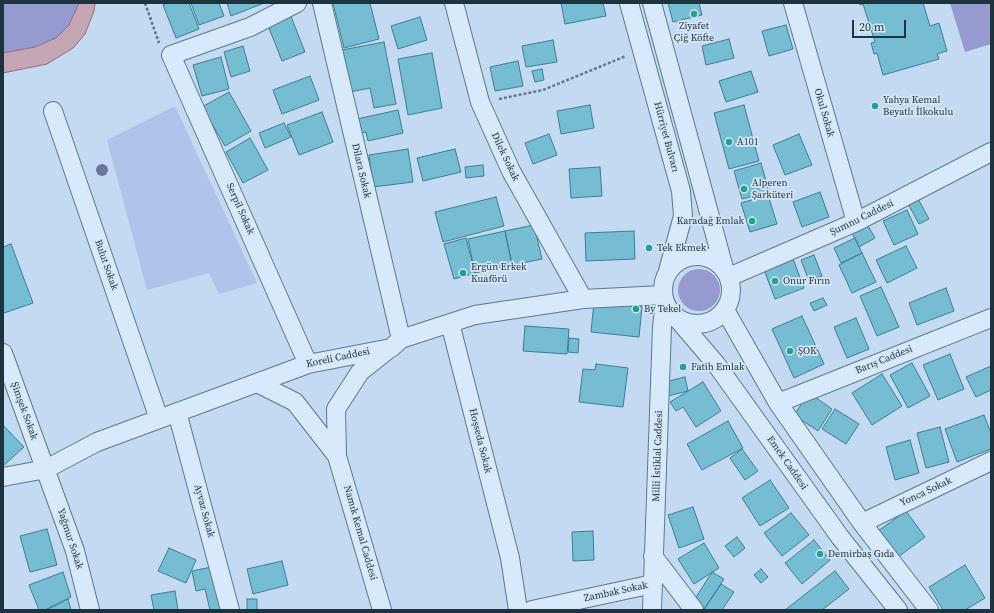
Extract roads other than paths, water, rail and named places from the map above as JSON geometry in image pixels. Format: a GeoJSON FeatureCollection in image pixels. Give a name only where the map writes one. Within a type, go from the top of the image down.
{"type":"FeatureCollection","features":[{"type":"Feature","properties":{"kind":"street","name":"Serpil Sokak"},"geometry":{"type":"LineString","coordinates":[[297,3],[250,28],[165,50],[308,364]]}},
{"type":"Feature","properties":{"kind":"street","name":"Dilara Sokak"},"geometry":{"type":"LineString","coordinates":[[322,3],[396,344]]}},
{"type":"Feature","properties":{"kind":"street","name":"Dilek Sokak"},"geometry":{"type":"LineString","coordinates":[[454,3],[480,102],[511,171],[583,299]]}},
{"type":"Feature","properties":{"kind":"street","name":"Hürriyet Bulvarı"},"geometry":{"type":"LineString","coordinates":[[629,3],[681,191],[683,216],[668,271]]}},
{"type":"Feature","properties":{"kind":"street"},"geometry":{"type":"LineString","coordinates":[[652,3],[732,288],[730,300],[725,310],[717,318],[707,323],[696,324],[684,322],[667,305],[664,279],[668,271],[675,263],[684,257],[695,255],[706,256],[716,260],[727,272]]}},
{"type":"Feature","properties":{"kind":"street","name":"Okul Sokak"},"geometry":{"type":"LineString","coordinates":[[793,3],[856,222]]}},
{"type":"Feature","properties":{"kind":"street","name":"Bulut Sokak"},"geometry":{"type":"LineString","coordinates":[[53,111],[159,419]]}},
{"type":"Feature","properties":{"kind":"street","name":"Şumnu Caddesi"},"geometry":{"type":"LineString","coordinates":[[727,272],[856,222],[991,152]]}},
{"type":"Feature","properties":{"kind":"street","name":"Koreli Caddesi"},"geometry":{"type":"LineString","coordinates":[[3,477],[46,469],[97,442],[308,364],[396,344],[475,315],[583,299],[667,305]]}},
{"type":"Feature","properties":{"kind":"street","name":"Milli İstiklal Caddesi"},"geometry":{"type":"LineString","coordinates":[[652,610],[662,327],[667,305]]}},
{"type":"Feature","properties":{"kind":"street","name":"Emek Caddesi"},"geometry":{"type":"LineString","coordinates":[[667,305],[716,364],[840,537],[898,610]]}},
{"type":"Feature","properties":{"kind":"street"},"geometry":{"type":"LineString","coordinates":[[725,310],[778,403],[862,522],[929,610]]}},
{"type":"Feature","properties":{"kind":"street","name":"Barış Caddesi"},"geometry":{"type":"LineString","coordinates":[[778,403],[991,318]]}},
{"type":"Feature","properties":{"kind":"street","name":"Hoşseda Sokak"},"geometry":{"type":"LineString","coordinates":[[450,323],[510,558],[518,610]]}},
{"type":"Feature","properties":{"kind":"street"},"geometry":{"type":"LineString","coordinates":[[337,456],[336,409],[360,372],[396,344]]}},
{"type":"Feature","properties":{"kind":"street","name":"Şimşek Sokak"},"geometry":{"type":"LineString","coordinates":[[3,353],[46,469]]}},
{"type":"Feature","properties":{"kind":"street"},"geometry":{"type":"LineString","coordinates":[[257,382],[295,402],[337,456]]}},
{"type":"Feature","properties":{"kind":"street","name":"Ayvaz Sokak"},"geometry":{"type":"LineString","coordinates":[[177,412],[230,610]]}},
{"type":"Feature","properties":{"kind":"street","name":"Namık Kemal Caddesi"},"geometry":{"type":"LineString","coordinates":[[337,456],[382,610]]}},
{"type":"Feature","properties":{"kind":"street","name":"Yonca Sokak"},"geometry":{"type":"LineString","coordinates":[[862,522],[991,461]]}},
{"type":"Feature","properties":{"kind":"street","name":"Yağmur Sokak"},"geometry":{"type":"LineString","coordinates":[[46,469],[76,551],[90,610]]}},
{"type":"Feature","properties":{"kind":"street"},"geometry":{"type":"LineString","coordinates":[[654,556],[694,610]]}},
{"type":"Feature","properties":{"kind":"street","name":"Zambak Sokak"},"geometry":{"type":"LineString","coordinates":[[532,610],[653,584]]}},
{"type":"Feature","properties":{"kind":"place","name":"Ziyafet Çiğ Köfte"},"geometry":{"type":"Point","coordinates":[694,14]}},
{"type":"Feature","properties":{"kind":"place","name":"Yahya Kemal Beyatlı İlkokulu"},"geometry":{"type":"Point","coordinates":[875,106]}},
{"type":"Feature","properties":{"kind":"place","name":"A101"},"geometry":{"type":"Point","coordinates":[729,142]}},
{"type":"Feature","properties":{"kind":"place","name":"Alperen Şarküteri"},"geometry":{"type":"Point","coordinates":[744,189]}},
{"type":"Feature","properties":{"kind":"place","name":"Karadağ Emlak"},"geometry":{"type":"Point","coordinates":[752,221]}},
{"type":"Feature","properties":{"kind":"place","name":"Tek Ekmek"},"geometry":{"type":"Point","coordinates":[649,248]}},
{"type":"Feature","properties":{"kind":"place","name":"Ergün Erkek Kuaförü"},"geometry":{"type":"Point","coordinates":[463,273]}},
{"type":"Feature","properties":{"kind":"place","name":"Onur Fırın"},"geometry":{"type":"Point","coordinates":[775,281]}},
{"type":"Feature","properties":{"kind":"place","name":"By Tekel"},"geometry":{"type":"Point","coordinates":[636,309]}},
{"type":"Feature","properties":{"kind":"place","name":"ŞOK"},"geometry":{"type":"Point","coordinates":[790,351]}},
{"type":"Feature","properties":{"kind":"place","name":"Fatih Emlak"},"geometry":{"type":"Point","coordinates":[683,367]}},
{"type":"Feature","properties":{"kind":"place","name":"Demirbaş Gıda"},"geometry":{"type":"Point","coordinates":[820,554]}}]}
